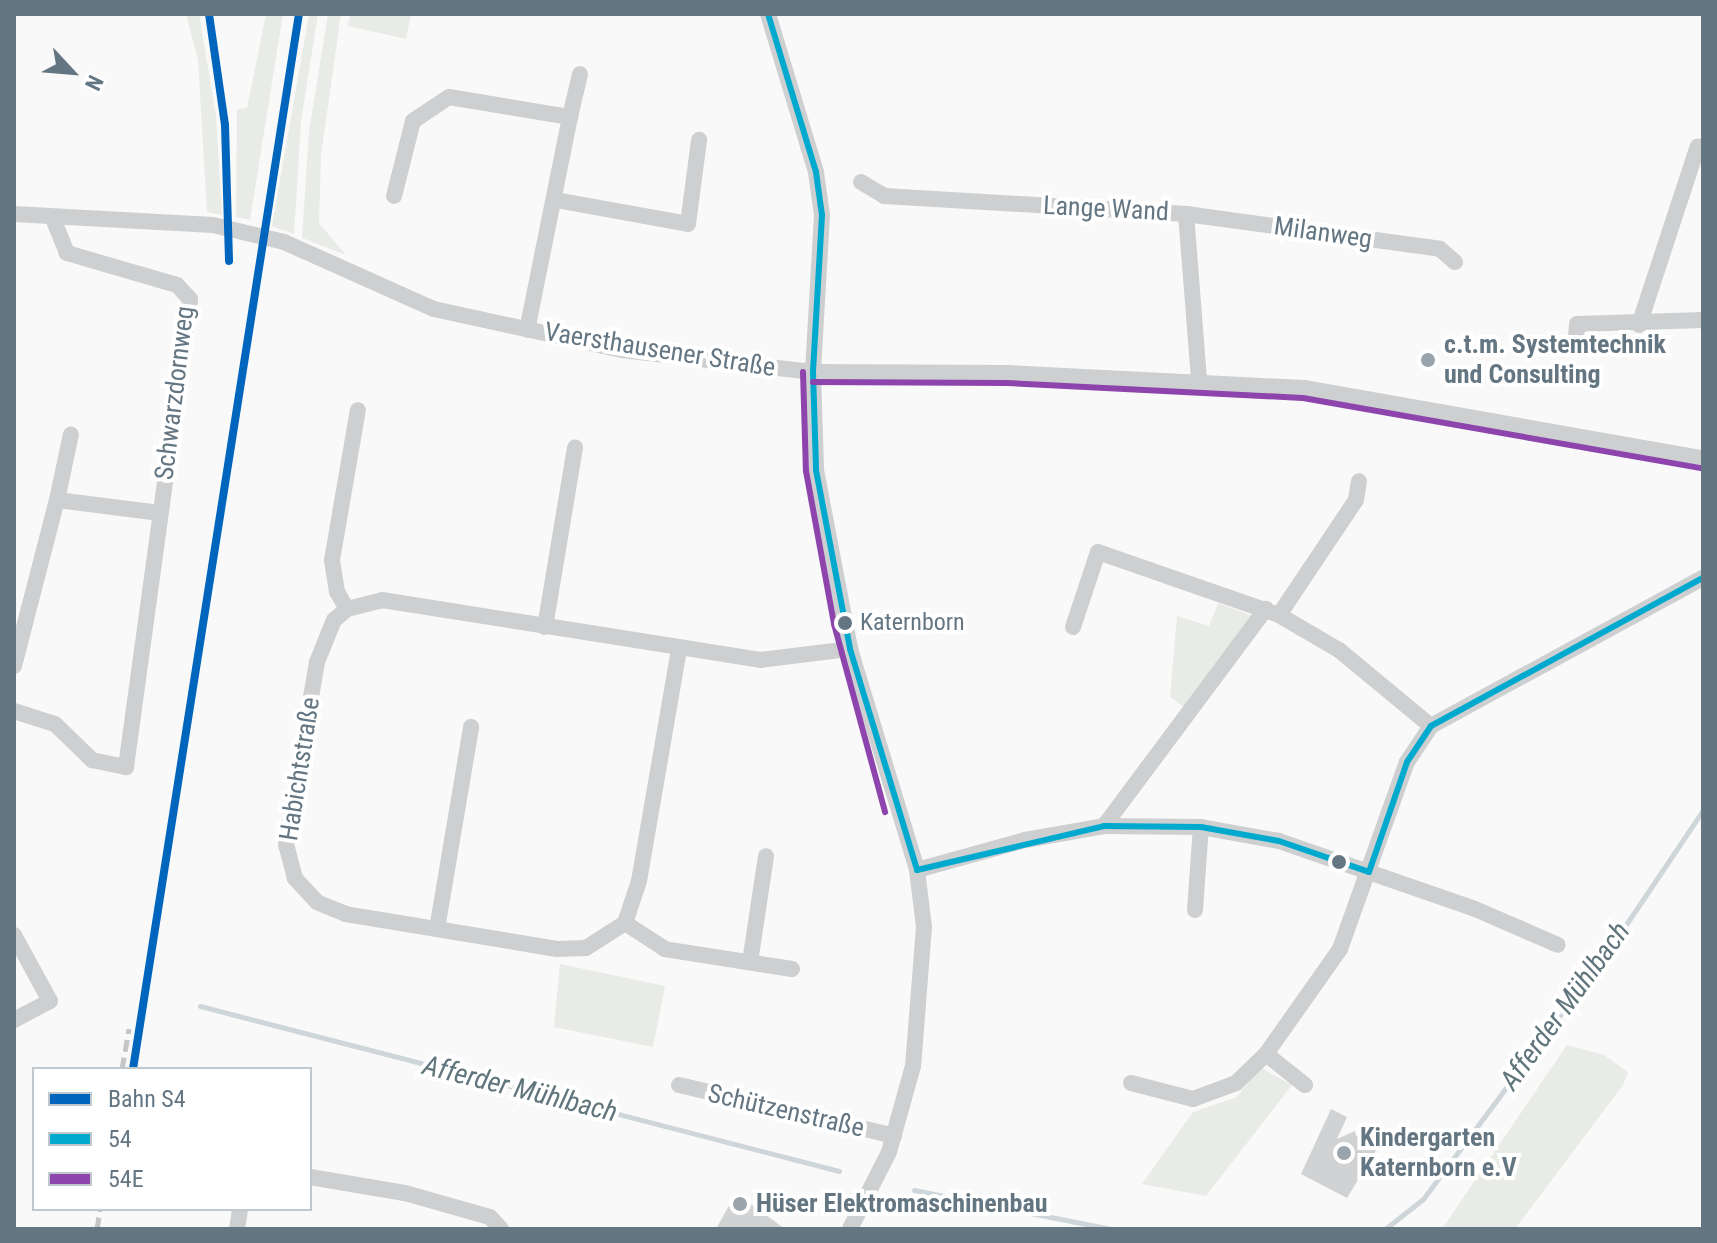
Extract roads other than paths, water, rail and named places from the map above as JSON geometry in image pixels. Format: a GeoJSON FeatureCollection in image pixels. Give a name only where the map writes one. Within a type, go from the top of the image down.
{"type":"FeatureCollection","features":[{"type":"Feature","properties":{"kind":"street","name":"Schützenstraße"},"geometry":{"type":"LineString","coordinates":[[768,14],[816,172],[822,215],[813,372],[816,470],[850,649],[917,870],[923,991],[894,1136],[884,1165],[850,1229]]}},
{"type":"Feature","properties":{"kind":"street"},"geometry":{"type":"LineString","coordinates":[[527,330],[580,74]]}},
{"type":"Feature","properties":{"kind":"street"},"geometry":{"type":"LineString","coordinates":[[394,196],[413,121],[449,97],[570,117]]}},
{"type":"Feature","properties":{"kind":"street"},"geometry":{"type":"LineString","coordinates":[[556,200],[688,224],[699,140]]}},
{"type":"Feature","properties":{"kind":"street"},"geometry":{"type":"LineString","coordinates":[[1639,325],[1698,146]]}},
{"type":"Feature","properties":{"kind":"street","name":"Lange Wand"},"geometry":{"type":"LineString","coordinates":[[861,182],[884,196],[1186,214],[1199,381]]}},
{"type":"Feature","properties":{"kind":"street","name":"Vaersthausener Straße"},"geometry":{"type":"LineString","coordinates":[[14,214],[54,221],[213,225],[284,242],[434,309],[622,350],[813,372],[1199,381],[1378,397],[1703,458]]}},
{"type":"Feature","properties":{"kind":"street","name":"Milanweg"},"geometry":{"type":"LineString","coordinates":[[1186,214],[1440,249],[1455,262]]}},
{"type":"Feature","properties":{"kind":"street","name":"Schwarzdornweg"},"geometry":{"type":"LineString","coordinates":[[14,711],[55,724],[92,760],[126,767],[190,299],[177,285],[67,253],[54,221]]}},
{"type":"Feature","properties":{"kind":"street"},"geometry":{"type":"LineString","coordinates":[[1576,338],[1577,324],[1639,325],[1703,320]]}},
{"type":"Feature","properties":{"kind":"street"},"geometry":{"type":"LineString","coordinates":[[358,410],[332,560],[337,592],[347,609],[395,601],[679,650],[760,660],[850,649]]}},
{"type":"Feature","properties":{"kind":"street"},"geometry":{"type":"LineString","coordinates":[[14,666],[71,434]]}},
{"type":"Feature","properties":{"kind":"street"},"geometry":{"type":"LineString","coordinates":[[545,627],[575,447]]}},
{"type":"Feature","properties":{"kind":"street"},"geometry":{"type":"LineString","coordinates":[[1104,826],[1356,500],[1359,481]]}},
{"type":"Feature","properties":{"kind":"street","name":"Schwarzdornweg"},"geometry":{"type":"LineString","coordinates":[[57,500],[160,513]]}},
{"type":"Feature","properties":{"kind":"street"},"geometry":{"type":"LineString","coordinates":[[1073,627],[1098,552],[1272,612],[1339,650],[1431,726]]}},
{"type":"Feature","properties":{"kind":"street"},"geometry":{"type":"LineString","coordinates":[[1131,1083],[1193,1099],[1236,1083],[1266,1054],[1340,949],[1407,762],[1431,726],[1703,578]]}},
{"type":"Feature","properties":{"kind":"street","name":"Habichtstraße"},"geometry":{"type":"LineString","coordinates":[[347,609],[320,646],[287,861],[305,892],[330,909],[572,950],[600,942],[625,923]]}},
{"type":"Feature","properties":{"kind":"street"},"geometry":{"type":"LineString","coordinates":[[679,650],[639,881],[625,923],[665,949],[792,969]]}},
{"type":"Feature","properties":{"kind":"street"},"geometry":{"type":"LineString","coordinates":[[437,929],[471,727]]}},
{"type":"Feature","properties":{"kind":"street"},"geometry":{"type":"LineString","coordinates":[[917,870],[1025,840],[1104,826],[1201,827],[1279,841],[1558,945]]}},
{"type":"Feature","properties":{"kind":"street"},"geometry":{"type":"LineString","coordinates":[[1195,910],[1201,827]]}},
{"type":"Feature","properties":{"kind":"street"},"geometry":{"type":"LineString","coordinates":[[750,962],[766,856]]}},
{"type":"Feature","properties":{"kind":"street"},"geometry":{"type":"LineString","coordinates":[[14,935],[50,1001],[14,1020]]}},
{"type":"Feature","properties":{"kind":"street"},"geometry":{"type":"LineString","coordinates":[[1266,1054],[1305,1085]]}},
{"type":"Feature","properties":{"kind":"street","name":"Schützenstraße"},"geometry":{"type":"LineString","coordinates":[[679,1085],[894,1136]]}},
{"type":"Feature","properties":{"kind":"street"},"geometry":{"type":"LineString","coordinates":[[312,1177],[405,1193],[490,1217],[501,1229]]}},
{"type":"Feature","properties":{"kind":"waterway","name":"Afferder Mühlbach"},"geometry":{"type":"LineString","coordinates":[[1385,1229],[1423,1199],[1615,941],[1703,810]]}},
{"type":"Feature","properties":{"kind":"waterway","name":"Afferder Mühlbach"},"geometry":{"type":"LineString","coordinates":[[200,1006],[839,1171]]}},
{"type":"Feature","properties":{"kind":"waterway","name":"Afferder Mühlbach"},"geometry":{"type":"LineString","coordinates":[[914,1190],[1111,1229]]}},
{"type":"Feature","properties":{"kind":"railway"},"geometry":{"type":"LineString","coordinates":[[122,1067],[129,1029]]}},
{"type":"Feature","properties":{"kind":"railway"},"geometry":{"type":"LineString","coordinates":[[97,1229],[100,1211]]}},
{"type":"Feature","properties":{"kind":"rail line","name":"S4"},"geometry":{"type":"LineString","coordinates":[[209,14],[225,125],[229,261]]}},
{"type":"Feature","properties":{"kind":"rail line","name":"S4"},"geometry":{"type":"LineString","coordinates":[[133,1067],[299,14]]}},
{"type":"Feature","properties":{"kind":"place","name":"c.t.m. Systemtechnik und Consulting"},"geometry":{"type":"Point","coordinates":[1428,360]}},
{"type":"Feature","properties":{"kind":"place","name":"Katernborn"},"geometry":{"type":"Point","coordinates":[845,623]}},
{"type":"Feature","properties":{"kind":"place","name":"Kindergarten Katernborn e.V"},"geometry":{"type":"Point","coordinates":[1344,1153]}},
{"type":"Feature","properties":{"kind":"place","name":"Hüser Elektromaschinenbau"},"geometry":{"type":"Point","coordinates":[740,1204]}}]}
